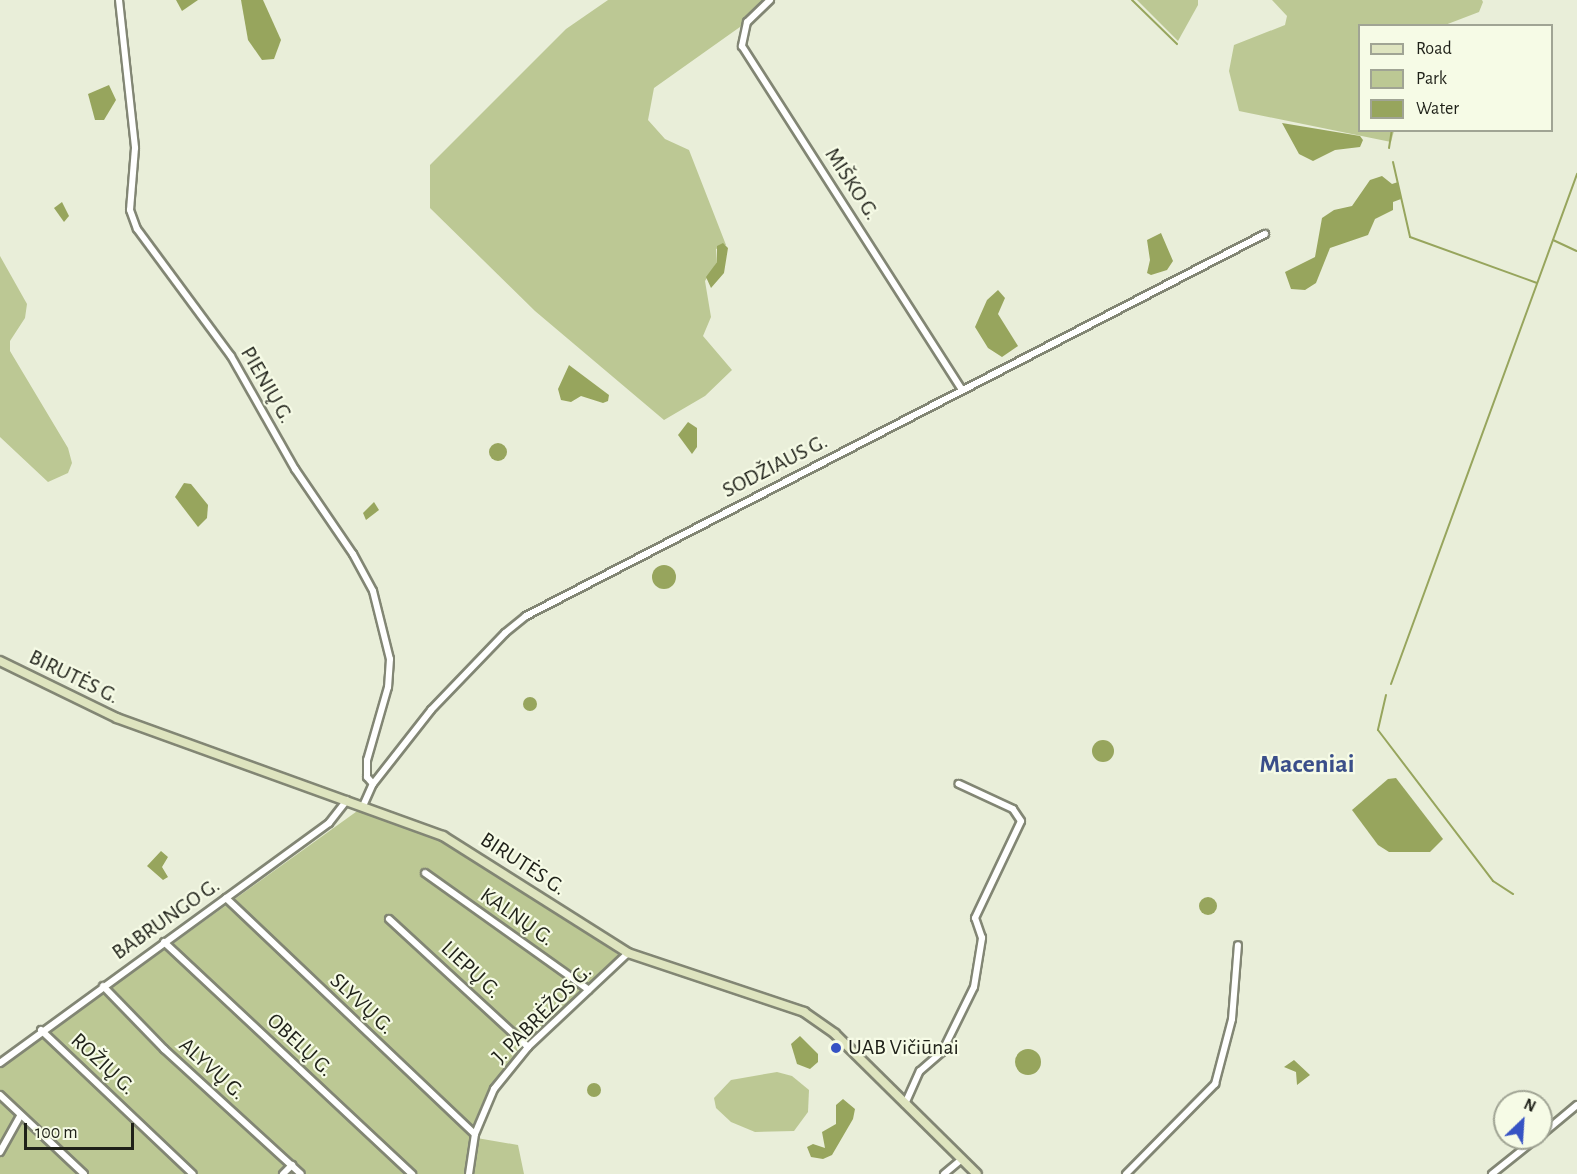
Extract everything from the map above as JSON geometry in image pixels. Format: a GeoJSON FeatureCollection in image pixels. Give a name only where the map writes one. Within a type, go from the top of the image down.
{"type":"FeatureCollection","features":[{"type":"Feature","properties":{"kind":"main road","name":"BIRUTĖS G."},"geometry":{"type":"LineString","coordinates":[[0,661],[117,718],[425,828],[467,848],[628,953],[804,1012],[835,1034],[977,1174]]}},
{"type":"Feature","properties":{"kind":"street","name":"PIENIŲ G."},"geometry":{"type":"LineString","coordinates":[[119,0],[135,148],[130,210],[137,229],[231,356],[295,469],[353,554],[374,591],[390,659],[388,687],[367,760],[367,777],[373,784]]}},
{"type":"Feature","properties":{"kind":"street","name":"MIŠKO G."},"geometry":{"type":"LineString","coordinates":[[770,0],[747,22],[742,46],[962,390]]}},
{"type":"Feature","properties":{"kind":"street","name":"SODŽIAUS G."},"geometry":{"type":"LineString","coordinates":[[363,806],[373,784],[456,681],[526,616],[1265,234]]}},
{"type":"Feature","properties":{"kind":"street"},"geometry":{"type":"LineString","coordinates":[[905,1104],[920,1071],[942,1052],[974,987],[982,938],[975,918],[1021,821],[1013,809],[959,784]]}},
{"type":"Feature","properties":{"kind":"street","name":"BABRUNGO G."},"geometry":{"type":"LineString","coordinates":[[0,1063],[41,1030],[329,823],[347,800]]}},
{"type":"Feature","properties":{"kind":"street","name":"KALNŲ G."},"geometry":{"type":"LineString","coordinates":[[424,873],[589,990]]}},
{"type":"Feature","properties":{"kind":"street","name":"SLYVŲ G."},"geometry":{"type":"LineString","coordinates":[[226,898],[475,1134]]}},
{"type":"Feature","properties":{"kind":"street","name":"LIEPŲ G."},"geometry":{"type":"LineString","coordinates":[[389,919],[528,1047]]}},
{"type":"Feature","properties":{"kind":"street","name":"OBELŲ G."},"geometry":{"type":"LineString","coordinates":[[164,942],[412,1174]]}},
{"type":"Feature","properties":{"kind":"street"},"geometry":{"type":"LineString","coordinates":[[1126,1174],[1215,1084],[1232,1019],[1239,945]]}},
{"type":"Feature","properties":{"kind":"street","name":"J. PABRĖŽOS G."},"geometry":{"type":"LineString","coordinates":[[469,1174],[475,1134],[494,1089],[528,1047],[628,953]]}},
{"type":"Feature","properties":{"kind":"street","name":"ALYVŲ G."},"geometry":{"type":"LineString","coordinates":[[103,986],[164,1049],[302,1174]]}},
{"type":"Feature","properties":{"kind":"street","name":"ROŽIŲ G."},"geometry":{"type":"LineString","coordinates":[[41,1030],[193,1174]]}},
{"type":"Feature","properties":{"kind":"street"},"geometry":{"type":"LineString","coordinates":[[0,1095],[84,1174]]}},
{"type":"Feature","properties":{"kind":"street"},"geometry":{"type":"LineString","coordinates":[[1553,1125],[1577,1105]]}},
{"type":"Feature","properties":{"kind":"street"},"geometry":{"type":"LineString","coordinates":[[0,1152],[20,1116]]}},
{"type":"Feature","properties":{"kind":"street"},"geometry":{"type":"LineString","coordinates":[[1492,1174],[1522,1150]]}},
{"type":"Feature","properties":{"kind":"street"},"geometry":{"type":"LineString","coordinates":[[944,1174],[962,1159]]}},
{"type":"Feature","properties":{"kind":"street"},"geometry":{"type":"LineString","coordinates":[[283,1174],[292,1165]]}},
{"type":"Feature","properties":{"kind":"green space"},"geometry":{"type":"Polygon","coordinates":[[[608,0],[768,0],[747,22],[654,88],[648,120],[665,139],[689,150],[726,245],[716,249],[717,262],[705,281],[711,317],[703,336],[732,370],[705,396],[664,420],[535,311],[430,208],[430,165],[566,29],[608,0]]]}},
{"type":"Feature","properties":{"kind":"green space"},"geometry":{"type":"Polygon","coordinates":[[[1137,0],[1198,0],[1198,5],[1178,41],[1137,0]]]}},
{"type":"Feature","properties":{"kind":"green space"},"geometry":{"type":"Polygon","coordinates":[[[1272,0],[1482,0],[1483,2],[1479,12],[1448,24],[1358,24],[1358,132],[1394,132],[1391,142],[1239,111],[1229,71],[1234,45],[1285,25],[1287,16],[1272,0]]]}},
{"type":"Feature","properties":{"kind":"green space"},"geometry":{"type":"Polygon","coordinates":[[[0,256],[27,304],[25,318],[10,341],[10,351],[68,448],[72,463],[68,473],[48,482],[0,437],[0,256]]]}},
{"type":"Feature","properties":{"kind":"green space"},"geometry":{"type":"Polygon","coordinates":[[[360,809],[417,829],[458,849],[619,955],[529,1040],[493,1084],[481,1106],[471,1137],[518,1145],[524,1174],[0,1174],[0,1068],[360,809]]]}},
{"type":"Feature","properties":{"kind":"green space"},"geometry":{"type":"Polygon","coordinates":[[[777,1072],[792,1076],[809,1090],[808,1112],[794,1131],[755,1132],[731,1122],[716,1108],[714,1098],[731,1080],[777,1072]]]}},
{"type":"Feature","properties":{"kind":"water"},"geometry":{"type":"Polygon","coordinates":[[[176,0],[198,0],[182,11],[176,0]]]}},
{"type":"Feature","properties":{"kind":"water"},"geometry":{"type":"Polygon","coordinates":[[[241,0],[263,0],[281,40],[274,59],[262,60],[248,40],[241,0]]]}},
{"type":"Feature","properties":{"kind":"water"},"geometry":{"type":"Polygon","coordinates":[[[109,85],[116,100],[104,120],[95,120],[88,94],[109,85]]]}},
{"type":"Feature","properties":{"kind":"water"},"geometry":{"type":"Polygon","coordinates":[[[1282,123],[1360,136],[1363,140],[1360,147],[1335,150],[1313,161],[1299,154],[1282,123]]]}},
{"type":"Feature","properties":{"kind":"water"},"geometry":{"type":"Polygon","coordinates":[[[1382,176],[1392,184],[1398,182],[1401,199],[1393,202],[1393,210],[1375,219],[1368,235],[1330,248],[1316,283],[1305,290],[1291,289],[1285,272],[1315,257],[1322,218],[1334,210],[1352,206],[1370,180],[1382,176]]]}},
{"type":"Feature","properties":{"kind":"water"},"geometry":{"type":"Polygon","coordinates":[[[62,202],[69,216],[64,222],[54,208],[62,202]]]}},
{"type":"Feature","properties":{"kind":"water"},"geometry":{"type":"Polygon","coordinates":[[[1161,233],[1173,261],[1167,270],[1151,275],[1147,273],[1150,260],[1147,240],[1161,233]]]}},
{"type":"Feature","properties":{"kind":"water"},"geometry":{"type":"Polygon","coordinates":[[[723,243],[728,248],[724,273],[711,288],[706,277],[717,262],[717,246],[723,243]]]}},
{"type":"Feature","properties":{"kind":"water"},"geometry":{"type":"Polygon","coordinates":[[[998,290],[1005,298],[998,314],[1018,346],[1002,357],[988,348],[975,327],[987,300],[998,290]]]}},
{"type":"Feature","properties":{"kind":"water"},"geometry":{"type":"Polygon","coordinates":[[[569,365],[609,395],[608,401],[603,403],[581,396],[571,402],[561,400],[558,389],[569,365]]]}},
{"type":"Feature","properties":{"kind":"water"},"geometry":{"type":"Polygon","coordinates":[[[688,422],[697,428],[697,447],[692,454],[678,435],[688,422]]]}},
{"type":"Feature","properties":{"kind":"water"},"geometry":{"type":"Polygon","coordinates":[[[498,443],[504,446],[507,452],[504,458],[498,461],[492,458],[489,452],[492,446],[498,443]]]}},
{"type":"Feature","properties":{"kind":"water"},"geometry":{"type":"Polygon","coordinates":[[[184,483],[191,484],[208,505],[207,518],[198,527],[175,497],[184,483]]]}},
{"type":"Feature","properties":{"kind":"water"},"geometry":{"type":"Polygon","coordinates":[[[374,502],[379,510],[366,520],[363,513],[374,502]]]}},
{"type":"Feature","properties":{"kind":"water"},"geometry":{"type":"Polygon","coordinates":[[[664,565],[673,568],[676,577],[673,586],[664,589],[655,586],[652,577],[655,568],[664,565]]]}},
{"type":"Feature","properties":{"kind":"water"},"geometry":{"type":"Polygon","coordinates":[[[527,697],[533,697],[537,704],[533,711],[527,711],[523,707],[523,701],[527,697]]]}},
{"type":"Feature","properties":{"kind":"water"},"geometry":{"type":"Polygon","coordinates":[[[1103,740],[1111,743],[1114,751],[1111,759],[1103,762],[1095,759],[1092,751],[1095,743],[1103,740]]]}},
{"type":"Feature","properties":{"kind":"water"},"geometry":{"type":"Polygon","coordinates":[[[1396,778],[1443,839],[1430,852],[1389,852],[1378,845],[1352,810],[1388,779],[1396,778]]]}},
{"type":"Feature","properties":{"kind":"water"},"geometry":{"type":"Polygon","coordinates":[[[161,851],[168,857],[162,867],[168,877],[163,880],[147,866],[161,851]]]}},
{"type":"Feature","properties":{"kind":"water"},"geometry":{"type":"Polygon","coordinates":[[[1208,897],[1214,900],[1217,906],[1214,912],[1208,915],[1202,912],[1199,906],[1202,900],[1208,897]]]}},
{"type":"Feature","properties":{"kind":"water"},"geometry":{"type":"Polygon","coordinates":[[[800,1036],[818,1054],[818,1062],[810,1069],[797,1064],[791,1044],[800,1036]]]}},
{"type":"Feature","properties":{"kind":"water"},"geometry":{"type":"Polygon","coordinates":[[[1028,1049],[1037,1053],[1041,1062],[1037,1071],[1028,1075],[1019,1071],[1015,1062],[1019,1053],[1028,1049]]]}},
{"type":"Feature","properties":{"kind":"water"},"geometry":{"type":"Polygon","coordinates":[[[1294,1060],[1310,1075],[1297,1085],[1296,1072],[1284,1067],[1294,1060]]]}},
{"type":"Feature","properties":{"kind":"water"},"geometry":{"type":"Polygon","coordinates":[[[591,1083],[597,1083],[601,1090],[597,1097],[591,1097],[587,1093],[587,1087],[591,1083]]]}},
{"type":"Feature","properties":{"kind":"water"},"geometry":{"type":"Polygon","coordinates":[[[843,1099],[855,1109],[853,1119],[832,1155],[823,1159],[811,1157],[807,1147],[813,1144],[825,1148],[822,1132],[836,1124],[836,1105],[843,1099]]]}},
{"type":"Feature","properties":{"kind":"waterway"},"geometry":{"type":"LineString","coordinates":[[1132,0],[1177,44]]}},
{"type":"Feature","properties":{"kind":"waterway"},"geometry":{"type":"LineString","coordinates":[[1389,148],[1392,132]]}},
{"type":"Feature","properties":{"kind":"waterway"},"geometry":{"type":"LineString","coordinates":[[1393,162],[1410,237],[1537,283]]}},
{"type":"Feature","properties":{"kind":"waterway"},"geometry":{"type":"LineString","coordinates":[[1391,684],[1577,174]]}},
{"type":"Feature","properties":{"kind":"waterway"},"geometry":{"type":"LineString","coordinates":[[1553,240],[1577,251]]}},
{"type":"Feature","properties":{"kind":"waterway"},"geometry":{"type":"LineString","coordinates":[[1386,695],[1378,730],[1493,881],[1513,894]]}},
{"type":"Feature","properties":{"kind":"place","name":"UAB Vičiūnai"},"geometry":{"type":"Point","coordinates":[836,1048]}},
{"type":"Feature","properties":{"kind":"district","name":"Maceniai"},"geometry":{"type":"Point","coordinates":[1307,765]}}]}
